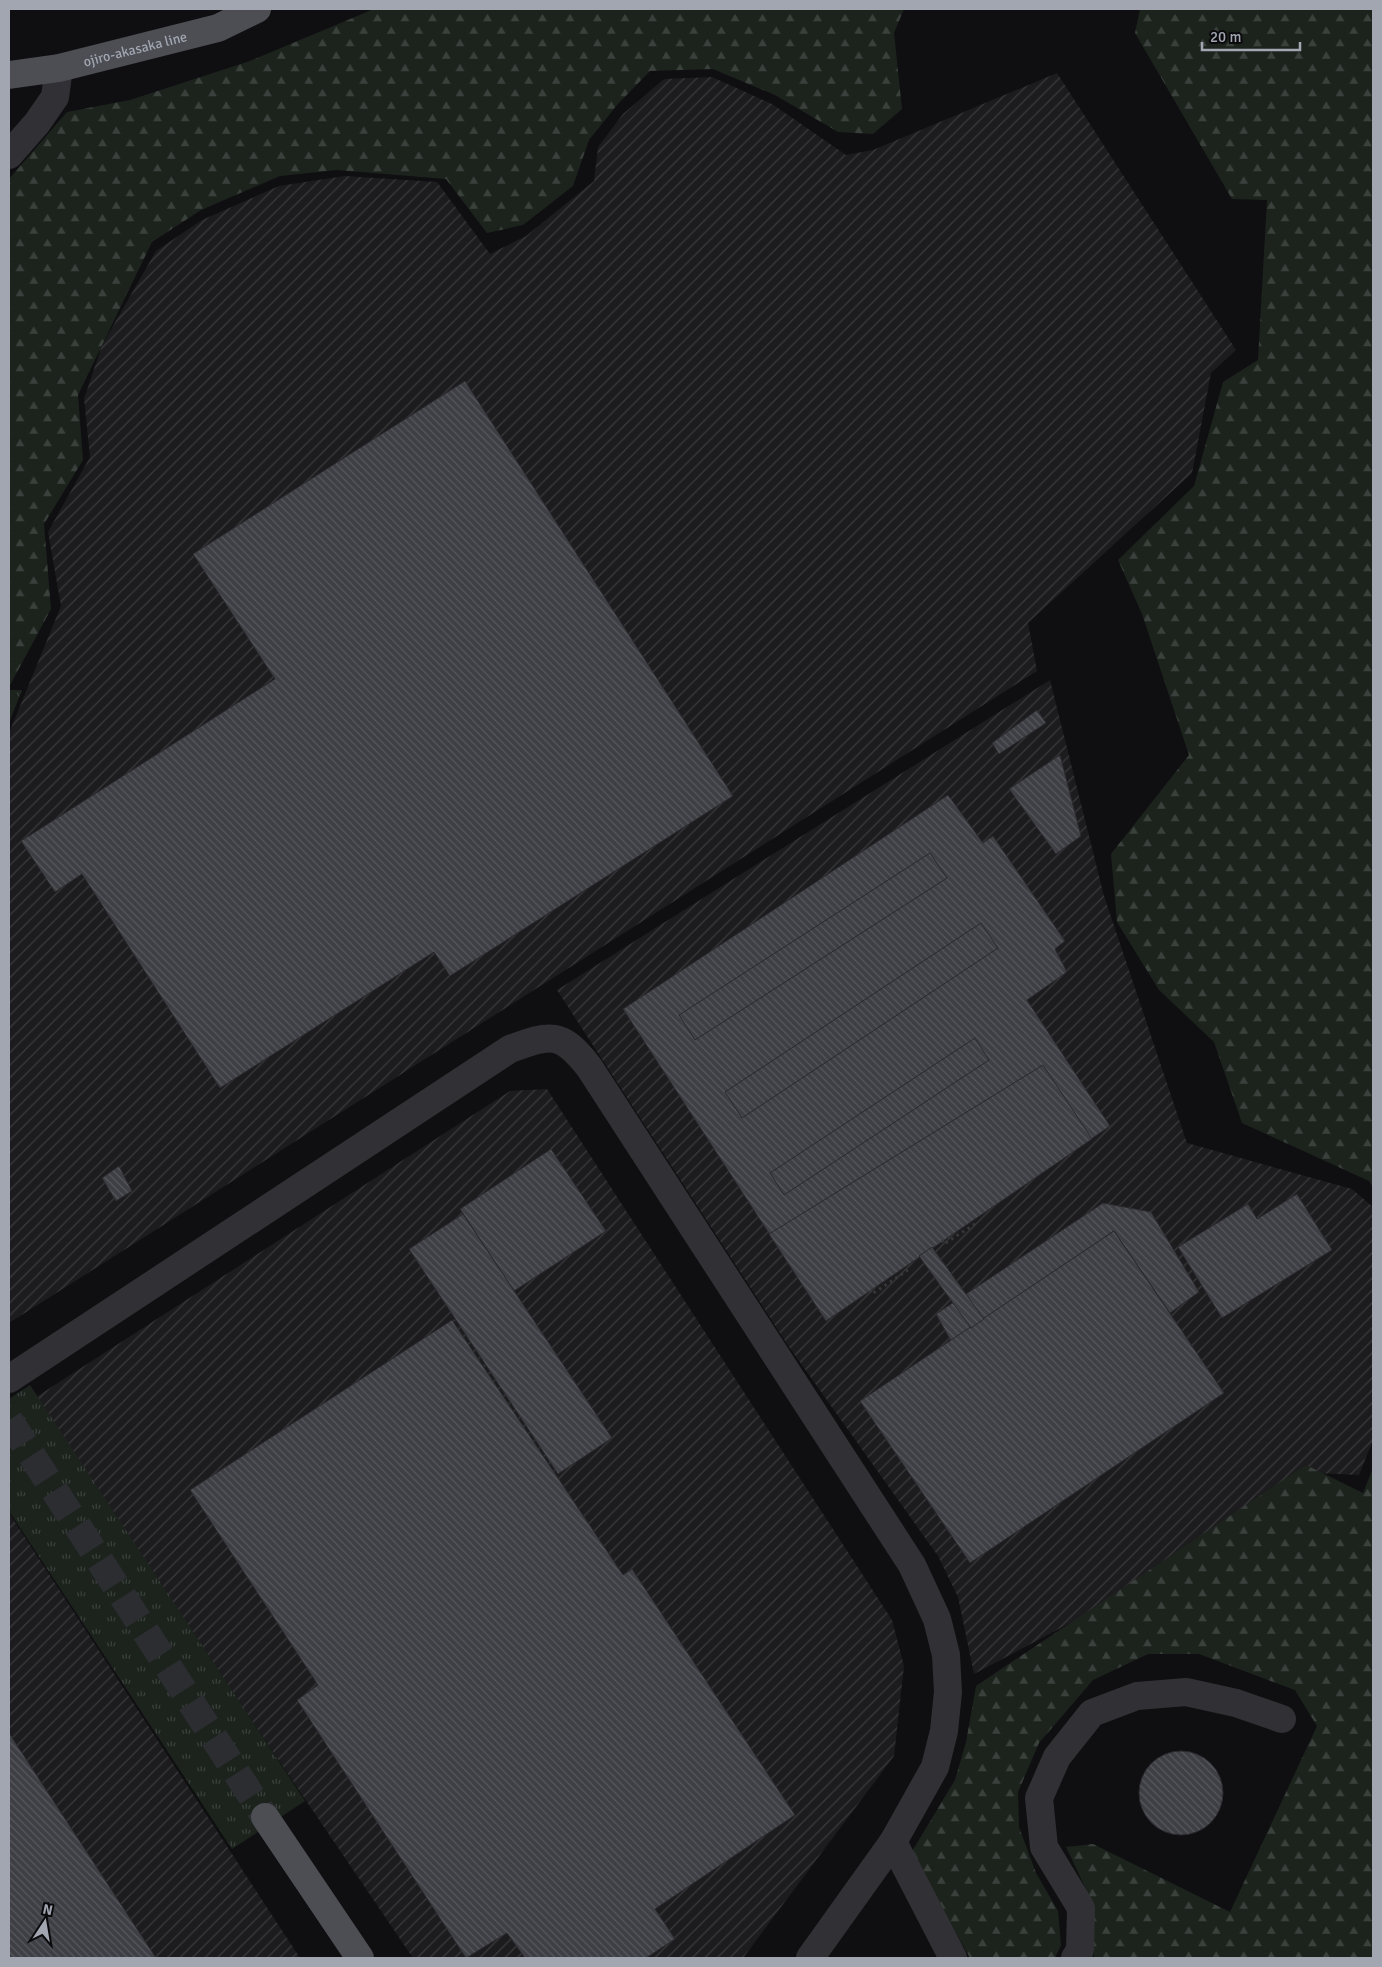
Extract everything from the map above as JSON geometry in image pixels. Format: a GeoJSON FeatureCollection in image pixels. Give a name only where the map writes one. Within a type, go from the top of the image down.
{"type":"FeatureCollection","features":[{"type":"Feature","properties":{"kind":"main road","name":"ojiro-akasaka line"},"geometry":{"type":"LineString","coordinates":[[9,75],[59,68],[218,28],[258,9]]}},
{"type":"Feature","properties":{"kind":"main road"},"geometry":{"type":"LineString","coordinates":[[265,1817],[360,1958]]}},
{"type":"Feature","properties":{"kind":"street"},"geometry":{"type":"LineString","coordinates":[[9,155],[37,123],[55,97],[59,68]]}},
{"type":"Feature","properties":{"kind":"street"},"geometry":{"type":"LineString","coordinates":[[9,1379],[510,1049],[537,1039],[559,1038],[576,1051],[600,1084],[912,1565],[937,1619],[946,1655],[948,1692],[944,1732],[935,1767],[893,1842],[810,1958]]}},
{"type":"Feature","properties":{"kind":"street"},"geometry":{"type":"LineString","coordinates":[[1076,1958],[1080,1950],[1080,1908],[1044,1847],[1039,1798],[1057,1757],[1092,1713],[1136,1696],[1186,1692],[1236,1703],[1282,1719]]}},
{"type":"Feature","properties":{"kind":"street"},"geometry":{"type":"LineString","coordinates":[[893,1842],[953,1958]]}},
{"type":"Feature","properties":{"kind":"path"},"geometry":{"type":"LineString","coordinates":[[942,1240],[944,1244],[978,1222]]}},
{"type":"Feature","properties":{"kind":"path"},"geometry":{"type":"LineString","coordinates":[[870,1290],[872,1294],[908,1270]]}},
{"type":"Feature","properties":{"kind":"shaded area"},"geometry":{"type":"Polygon","coordinates":[[[1057,73],[1236,350],[1211,373],[1192,473],[1028,623],[1037,671],[9,1323],[9,733],[61,606],[48,532],[90,457],[84,399],[102,345],[156,251],[202,220],[279,186],[345,176],[437,182],[490,254],[526,236],[594,181],[598,147],[623,114],[664,79],[712,77],[772,104],[846,155],[873,150],[1057,73]]]}},
{"type":"Feature","properties":{"kind":"shaded area"},"geometry":{"type":"Polygon","coordinates":[[[1050,680],[1104,896],[1187,1143],[1352,1189],[1373,1207],[1373,1440],[1359,1475],[1314,1473],[1089,1613],[974,1674],[958,1597],[938,1556],[789,1347],[557,990],[1050,680]]]}},
{"type":"Feature","properties":{"kind":"shaded area"},"geometry":{"type":"Polygon","coordinates":[[[547,1089],[892,1620],[904,1666],[894,1756],[743,1958],[413,1958],[33,1399],[510,1091],[547,1089]]]}},
{"type":"Feature","properties":{"kind":"shaded area"},"geometry":{"type":"Polygon","coordinates":[[[9,1513],[300,1958],[9,1958],[9,1513]]]}},
{"type":"Feature","properties":{"kind":"green space"},"geometry":{"type":"Polygon","coordinates":[[[374,9],[904,9],[894,33],[902,109],[873,134],[838,132],[775,95],[713,69],[650,71],[617,105],[589,140],[573,186],[523,225],[487,233],[446,179],[337,170],[280,176],[201,210],[152,242],[78,395],[83,460],[44,524],[51,609],[9,687],[9,179],[67,112],[130,100],[250,61],[374,9]]]}},
{"type":"Feature","properties":{"kind":"green space"},"geometry":{"type":"Polygon","coordinates":[[[1140,9],[1373,9],[1373,1187],[1369,1181],[1242,1123],[1214,1042],[1159,990],[1117,922],[1111,854],[1189,755],[1142,614],[1118,560],[1194,486],[1223,382],[1258,360],[1267,200],[1232,199],[1135,33],[1140,9]]]}},
{"type":"Feature","properties":{"kind":"green space"},"geometry":{"type":"Polygon","coordinates":[[[10,690],[22,690],[9,723],[9,692],[10,690]]]}},
{"type":"Feature","properties":{"kind":"green space"},"geometry":{"type":"Polygon","coordinates":[[[30,1385],[305,1801],[232,1849],[9,1511],[9,1399],[30,1385]]]}},
{"type":"Feature","properties":{"kind":"green space"},"geometry":{"type":"Polygon","coordinates":[[[1306,1465],[1363,1493],[1373,1468],[1373,1958],[1094,1958],[1092,1902],[1066,1847],[1093,1844],[1230,1912],[1317,1726],[1295,1690],[1199,1654],[1148,1654],[1093,1680],[1039,1743],[1018,1792],[1019,1827],[1036,1873],[1058,1911],[1061,1945],[1055,1958],[970,1958],[911,1853],[955,1780],[966,1742],[976,1686],[1306,1465]]]}},
{"type":"Feature","properties":{"kind":"building"},"geometry":{"type":"Polygon","coordinates":[[[465,381],[733,796],[450,976],[434,952],[220,1088],[82,874],[55,892],[21,841],[275,679],[193,554],[465,381]]]}},
{"type":"Feature","properties":{"kind":"building"},"geometry":{"type":"Polygon","coordinates":[[[1037,710],[1046,723],[999,754],[992,743],[1037,710]]]}},
{"type":"Feature","properties":{"kind":"building"},"geometry":{"type":"Polygon","coordinates":[[[1060,755],[1081,836],[1056,854],[1009,789],[1060,755]]]}},
{"type":"Feature","properties":{"kind":"building"},"geometry":{"type":"Polygon","coordinates":[[[948,795],[983,843],[993,836],[1065,941],[1055,949],[1067,972],[1027,1000],[1110,1126],[826,1321],[623,1009],[948,795]]]}},
{"type":"Feature","properties":{"kind":"building"},"geometry":{"type":"Polygon","coordinates":[[[930,853],[947,878],[695,1040],[679,1015],[930,853]]]}},
{"type":"Feature","properties":{"kind":"building"},"geometry":{"type":"Polygon","coordinates":[[[981,923],[998,948],[742,1118],[725,1092],[981,923]]]}},
{"type":"Feature","properties":{"kind":"building"},"geometry":{"type":"Polygon","coordinates":[[[975,1038],[989,1060],[784,1195],[770,1173],[975,1038]]]}},
{"type":"Feature","properties":{"kind":"building"},"geometry":{"type":"Polygon","coordinates":[[[1043,1065],[1092,1139],[826,1321],[769,1234],[1043,1065]]]}},
{"type":"Feature","properties":{"kind":"building"},"geometry":{"type":"Polygon","coordinates":[[[551,1149],[606,1231],[514,1291],[460,1209],[551,1149]]]}},
{"type":"Feature","properties":{"kind":"building"},"geometry":{"type":"Polygon","coordinates":[[[119,1166],[132,1191],[116,1201],[102,1178],[119,1166]]]}},
{"type":"Feature","properties":{"kind":"building"},"geometry":{"type":"Polygon","coordinates":[[[1297,1194],[1332,1250],[1222,1318],[1178,1247],[1248,1204],[1257,1219],[1297,1194]]]}},
{"type":"Feature","properties":{"kind":"building"},"geometry":{"type":"Polygon","coordinates":[[[1103,1203],[1151,1212],[1199,1292],[1170,1313],[1114,1231],[951,1341],[936,1314],[1103,1203]]]}},
{"type":"Feature","properties":{"kind":"building"},"geometry":{"type":"Polygon","coordinates":[[[463,1214],[612,1438],[558,1474],[409,1249],[463,1214]]]}},
{"type":"Feature","properties":{"kind":"building"},"geometry":{"type":"Polygon","coordinates":[[[1114,1231],[1224,1393],[970,1563],[860,1401],[1114,1231]]]}},
{"type":"Feature","properties":{"kind":"building"},"geometry":{"type":"Polygon","coordinates":[[[932,1247],[984,1319],[971,1328],[919,1256],[932,1247]]]}},
{"type":"Feature","properties":{"kind":"building"},"geometry":{"type":"Polygon","coordinates":[[[452,1320],[623,1575],[632,1569],[795,1815],[655,1909],[675,1939],[646,1958],[525,1958],[507,1933],[466,1958],[297,1700],[318,1685],[190,1490],[452,1320]]]}},
{"type":"Feature","properties":{"kind":"building"},"geometry":{"type":"Polygon","coordinates":[[[9,1733],[156,1958],[9,1958],[9,1733]]]}},
{"type":"Feature","properties":{"kind":"building"},"geometry":{"type":"Polygon","coordinates":[[[1181,1751],[1197,1754],[1211,1763],[1220,1777],[1223,1793],[1220,1809],[1211,1823],[1197,1832],[1181,1835],[1165,1832],[1151,1823],[1142,1809],[1139,1793],[1142,1777],[1151,1763],[1165,1754],[1181,1751]]]}},
{"type":"Feature","properties":{"kind":"tunnel"},"geometry":{"type":"LineString","coordinates":[[9,1420],[265,1817]]}}]}
